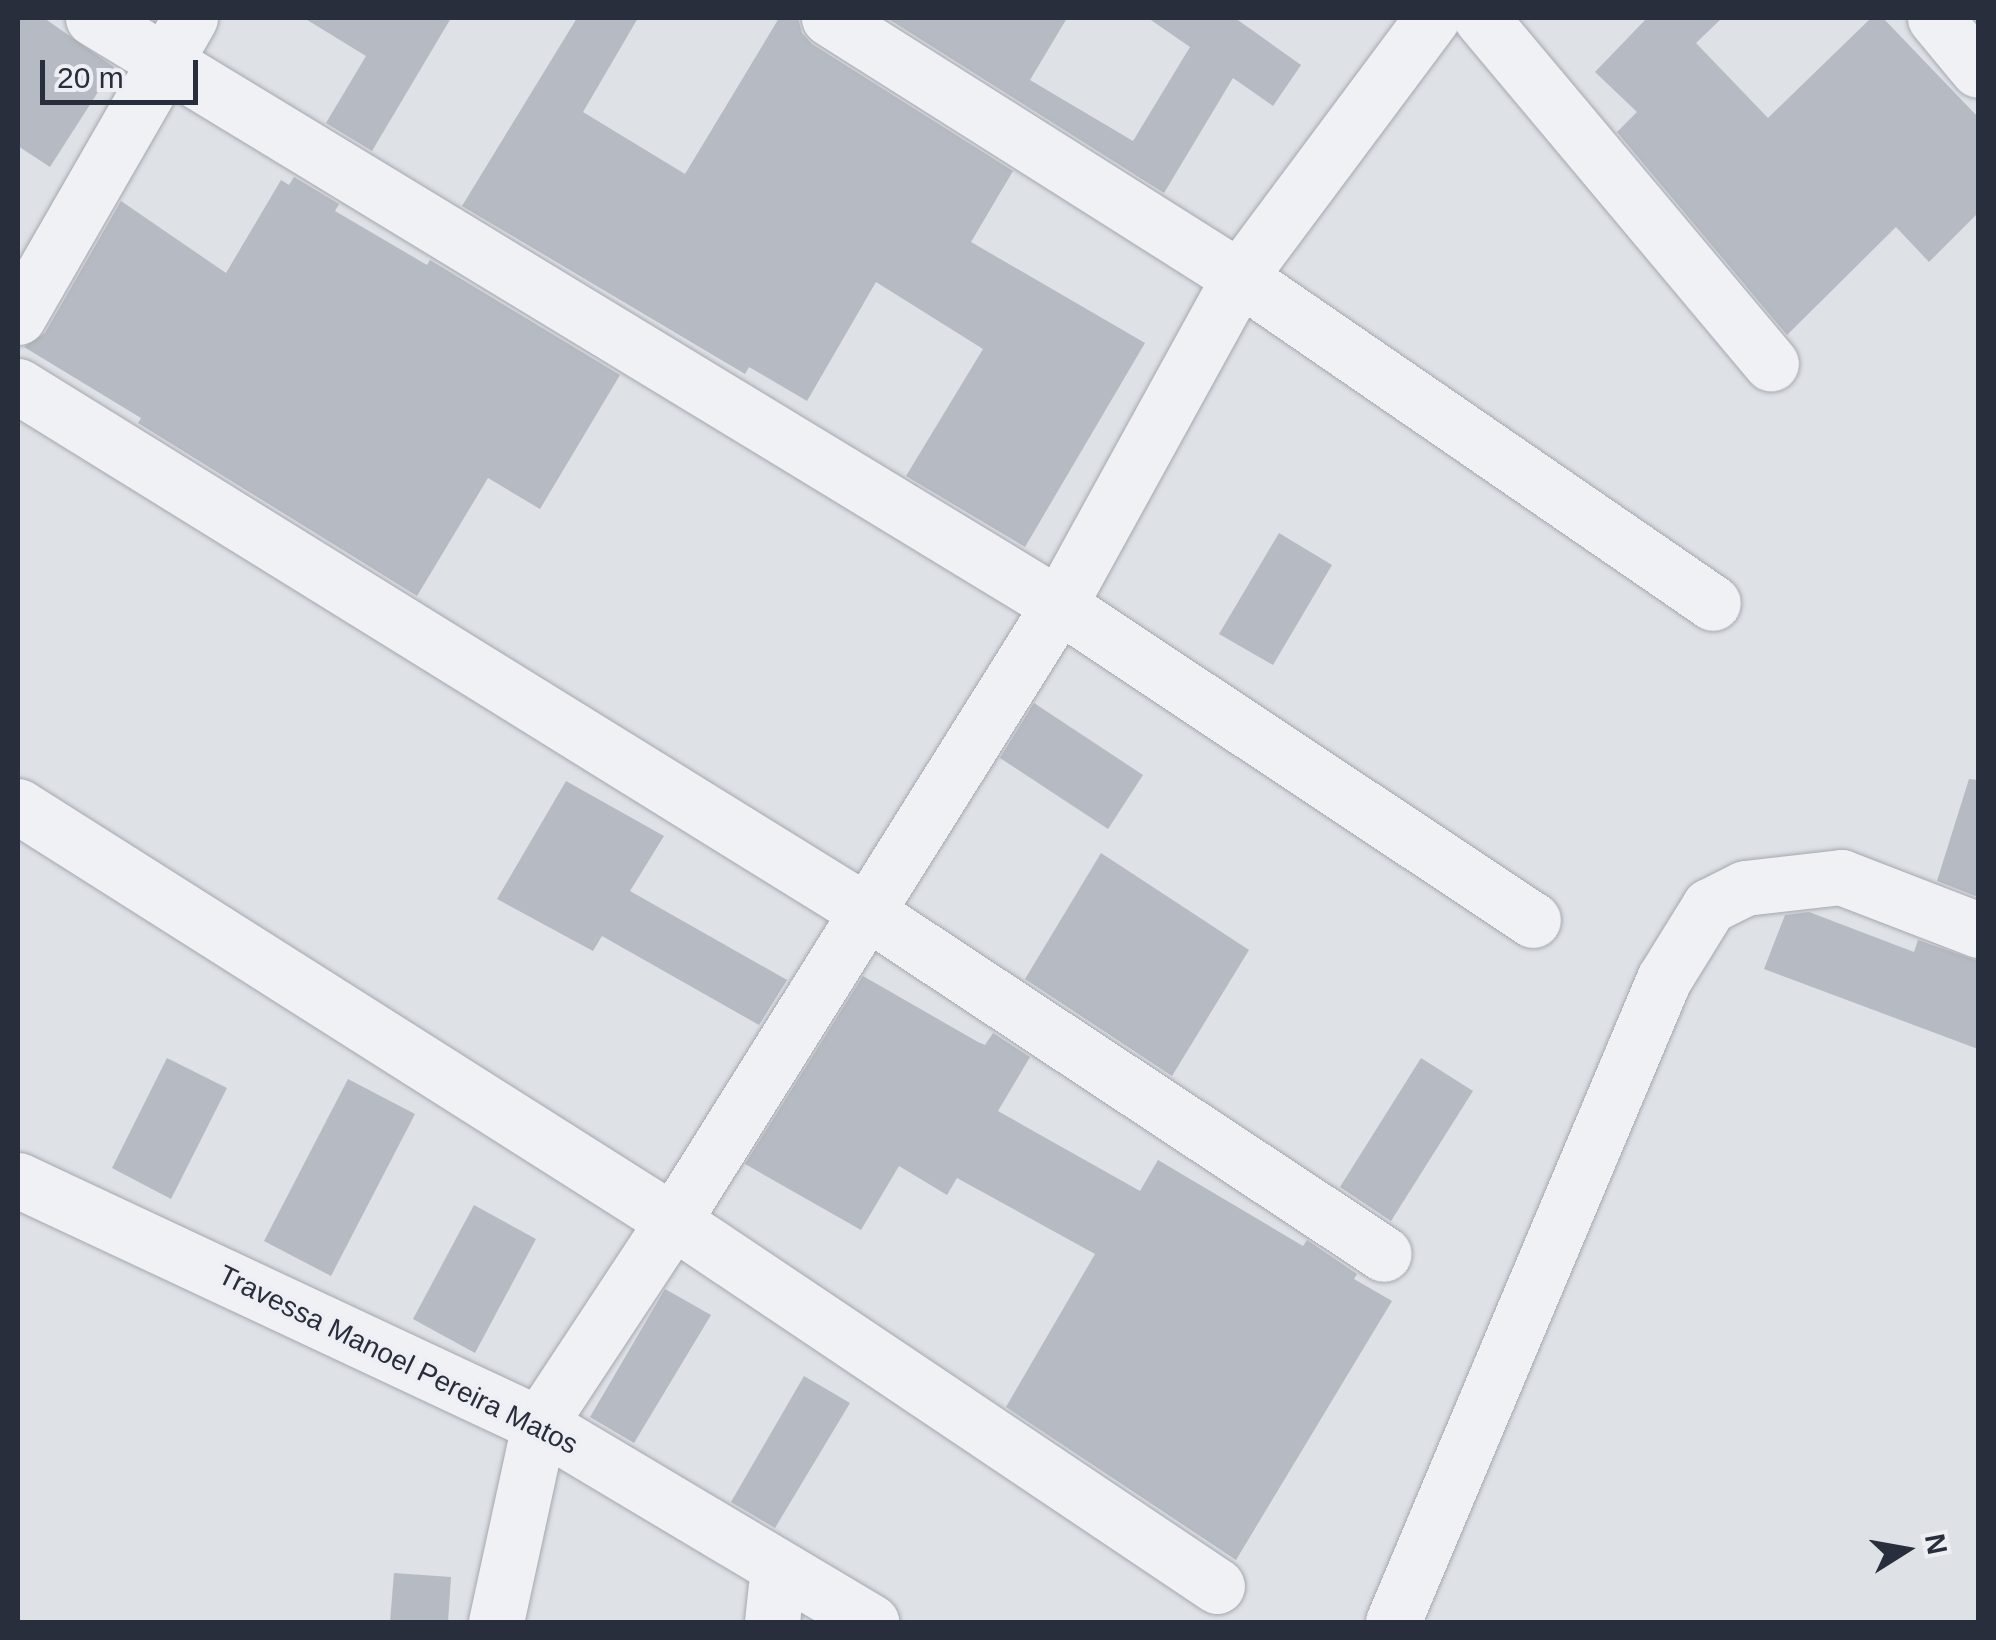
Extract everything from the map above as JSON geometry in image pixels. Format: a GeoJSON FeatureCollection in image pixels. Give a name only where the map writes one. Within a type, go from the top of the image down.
{"type":"FeatureCollection","features":[{"type":"Feature","properties":{"kind":"street"},"geometry":{"type":"LineString","coordinates":[[93,18],[177,39],[1059,605],[1533,920]]}},
{"type":"Feature","properties":{"kind":"street"},"geometry":{"type":"LineString","coordinates":[[829,18],[1239,278],[1713,603]]}},
{"type":"Feature","properties":{"kind":"street"},"geometry":{"type":"LineString","coordinates":[[496,1622],[539,1424],[674,1220],[864,910],[1059,605],[1239,278],[1432,18]]}},
{"type":"Feature","properties":{"kind":"street"},"geometry":{"type":"LineString","coordinates":[[1481,18],[1771,364]]}},
{"type":"Feature","properties":{"kind":"street"},"geometry":{"type":"LineString","coordinates":[[1935,18],[1978,70]]}},
{"type":"Feature","properties":{"kind":"street"},"geometry":{"type":"LineString","coordinates":[[18,317],[177,39]]}},
{"type":"Feature","properties":{"kind":"street"},"geometry":{"type":"LineString","coordinates":[[18,386],[864,910],[1384,1254]]}},
{"type":"Feature","properties":{"kind":"street"},"geometry":{"type":"LineString","coordinates":[[18,806],[674,1220],[1218,1586]]}},
{"type":"Feature","properties":{"kind":"street"},"geometry":{"type":"LineString","coordinates":[[1393,1622],[1664,979],[1709,906],[1745,888],[1841,878],[1978,930]]}},
{"type":"Feature","properties":{"kind":"street","name":"Travessa Manoel Pereira Matos"},"geometry":{"type":"LineString","coordinates":[[18,1180],[539,1424],[871,1622]]}},
{"type":"Feature","properties":{"kind":"street"},"geometry":{"type":"LineString","coordinates":[[772,1622],[778,1567]]}},
{"type":"Feature","properties":{"kind":"building"},"geometry":{"type":"Polygon","coordinates":[[[18,18],[44,18],[114,67],[50,167],[18,146],[18,18]]]}},
{"type":"Feature","properties":{"kind":"building"},"geometry":{"type":"Polygon","coordinates":[[[304,18],[451,18],[372,151],[326,123],[366,56],[304,18]]]}},
{"type":"Feature","properties":{"kind":"building"},"geometry":{"type":"Polygon","coordinates":[[[577,18],[638,18],[583,112],[685,174],[779,18],[798,18],[802,33],[812,44],[1013,171],[971,242],[1145,343],[1025,547],[906,476],[983,349],[876,282],[807,401],[749,367],[745,374],[462,206],[577,18]]]}},
{"type":"Feature","properties":{"kind":"building"},"geometry":{"type":"Polygon","coordinates":[[[887,18],[1067,18],[1030,80],[1133,141],[1190,47],[1148,18],[1235,18],[1301,65],[1273,106],[1233,78],[1164,193],[887,18]]]}},
{"type":"Feature","properties":{"kind":"building"},"geometry":{"type":"Polygon","coordinates":[[[1647,18],[1722,18],[1696,43],[1768,118],[1871,18],[1883,18],[1978,117],[1978,213],[1929,262],[1896,227],[1787,335],[1617,132],[1637,112],[1595,72],[1647,18]]]}},
{"type":"Feature","properties":{"kind":"building"},"geometry":{"type":"Polygon","coordinates":[[[294,177],[339,204],[335,211],[427,265],[430,260],[620,375],[540,509],[488,478],[417,596],[138,423],[141,418],[24,347],[45,333],[121,201],[226,273],[281,180],[289,185],[294,177]]]}},
{"type":"Feature","properties":{"kind":"building"},"geometry":{"type":"Polygon","coordinates":[[[1279,533],[1332,565],[1273,665],[1219,634],[1279,533]]]}},
{"type":"Feature","properties":{"kind":"building"},"geometry":{"type":"Polygon","coordinates":[[[1034,703],[1143,775],[1108,829],[1000,758],[1034,703]]]}},
{"type":"Feature","properties":{"kind":"building"},"geometry":{"type":"Polygon","coordinates":[[[1969,779],[1978,780],[1978,897],[1937,881],[1969,779]]]}},
{"type":"Feature","properties":{"kind":"building"},"geometry":{"type":"Polygon","coordinates":[[[566,781],[664,836],[630,891],[787,980],[759,1025],[602,936],[593,951],[497,899],[566,781]]]}},
{"type":"Feature","properties":{"kind":"building"},"geometry":{"type":"Polygon","coordinates":[[[1101,853],[1249,950],[1172,1076],[1025,979],[1101,853]]]}},
{"type":"Feature","properties":{"kind":"building"},"geometry":{"type":"Polygon","coordinates":[[[1809,912],[1914,952],[1918,940],[1978,961],[1978,1049],[1764,969],[1785,915],[1809,912]]]}},
{"type":"Feature","properties":{"kind":"building"},"geometry":{"type":"Polygon","coordinates":[[[863,976],[978,1042],[985,1045],[993,1033],[1030,1057],[998,1111],[1140,1191],[1158,1160],[1303,1246],[1307,1240],[1357,1274],[1354,1279],[1392,1301],[1236,1560],[1006,1407],[1095,1254],[957,1178],[947,1195],[899,1166],[861,1230],[745,1164],[863,976]]]}},
{"type":"Feature","properties":{"kind":"building"},"geometry":{"type":"Polygon","coordinates":[[[167,1058],[227,1088],[171,1199],[112,1168],[167,1058]]]}},
{"type":"Feature","properties":{"kind":"building"},"geometry":{"type":"Polygon","coordinates":[[[1421,1058],[1473,1091],[1391,1221],[1340,1187],[1421,1058]]]}},
{"type":"Feature","properties":{"kind":"building"},"geometry":{"type":"Polygon","coordinates":[[[348,1079],[415,1114],[331,1276],[264,1241],[348,1079]]]}},
{"type":"Feature","properties":{"kind":"building"},"geometry":{"type":"Polygon","coordinates":[[[474,1205],[536,1239],[475,1353],[413,1319],[474,1205]]]}},
{"type":"Feature","properties":{"kind":"building"},"geometry":{"type":"Polygon","coordinates":[[[665,1289],[711,1315],[634,1443],[590,1417],[665,1289]]]}},
{"type":"Feature","properties":{"kind":"building"},"geometry":{"type":"Polygon","coordinates":[[[804,1376],[850,1403],[775,1528],[731,1502],[804,1376]]]}},
{"type":"Feature","properties":{"kind":"building"},"geometry":{"type":"Polygon","coordinates":[[[394,1573],[451,1577],[448,1622],[390,1622],[394,1573]]]}}]}
